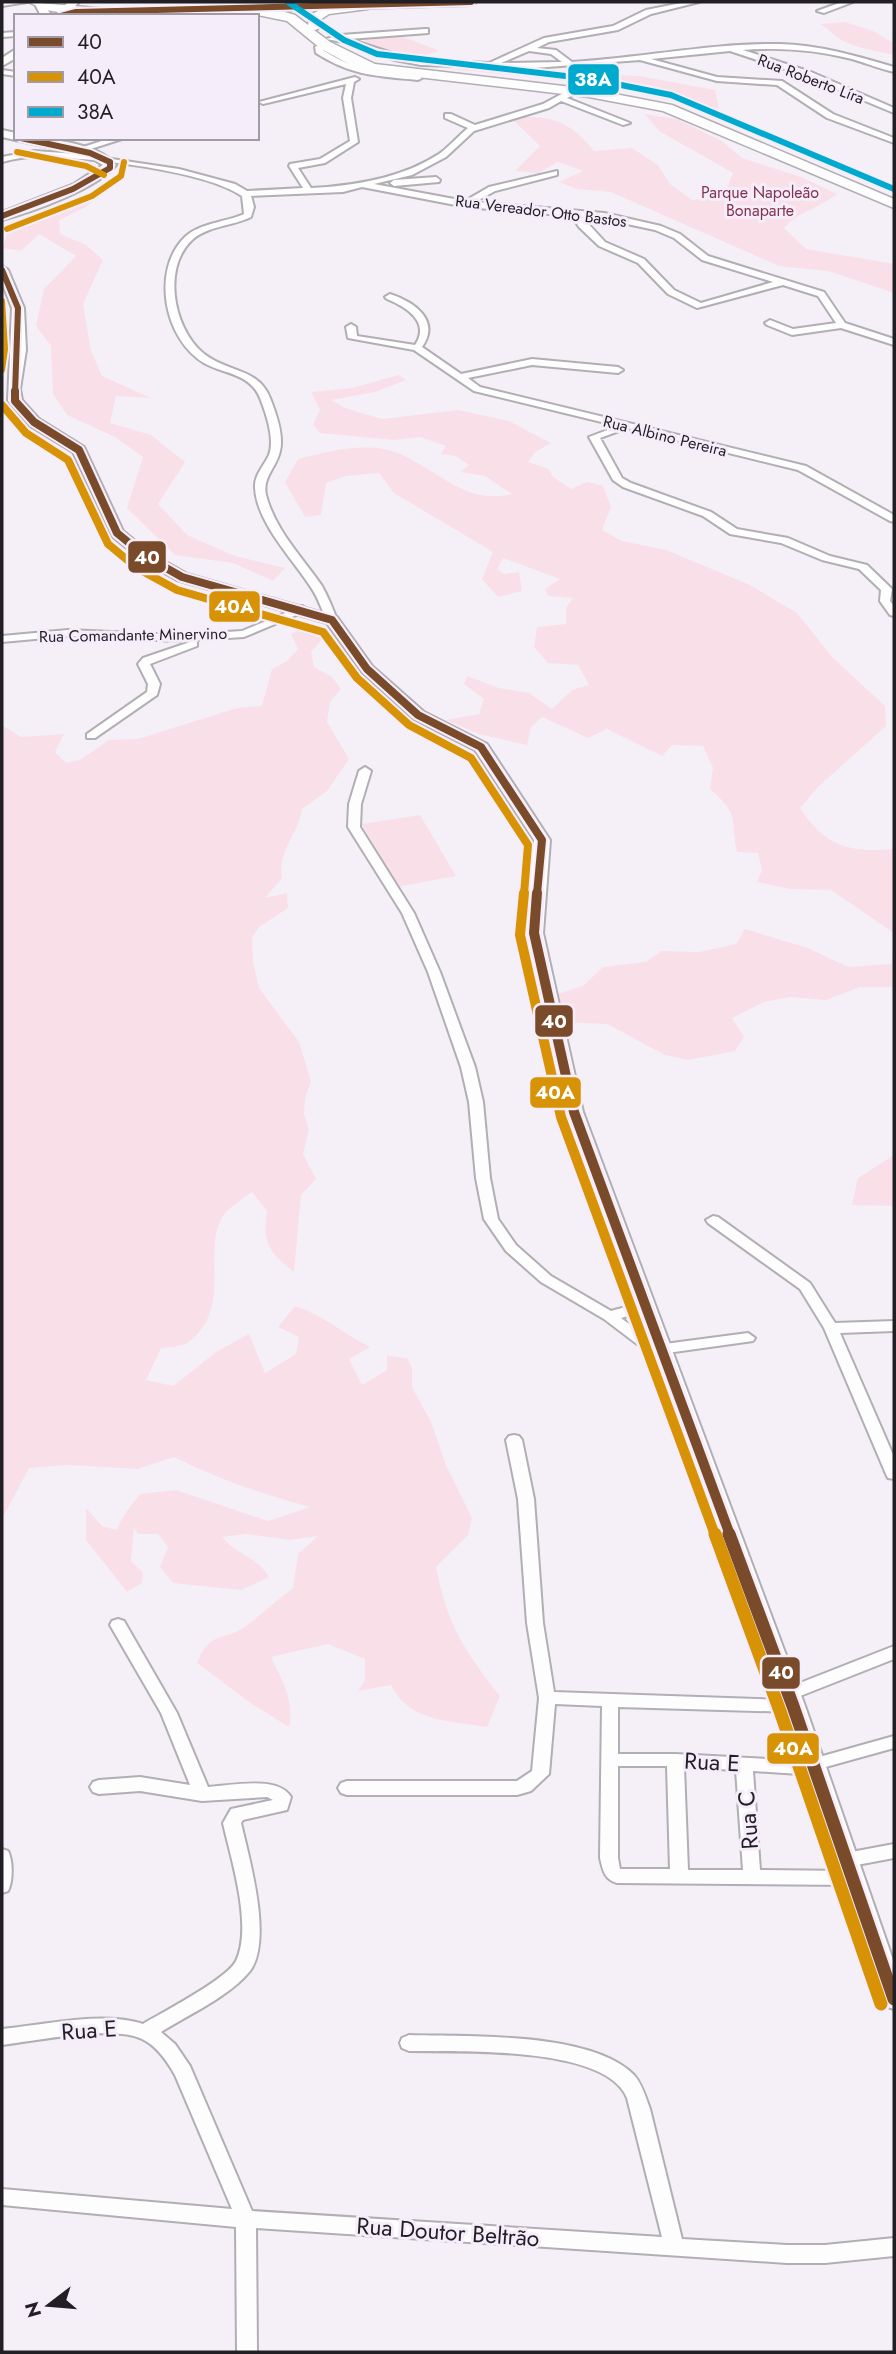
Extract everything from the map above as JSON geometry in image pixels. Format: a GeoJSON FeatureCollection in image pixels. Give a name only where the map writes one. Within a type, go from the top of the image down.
{"type":"FeatureCollection","features":[{"type":"Feature","properties":{"kind":"main road"},"geometry":{"type":"LineString","coordinates":[[36,3],[94,12],[220,13],[284,5],[364,6],[471,2]]}},
{"type":"Feature","properties":{"kind":"main road"},"geometry":{"type":"LineString","coordinates":[[284,5],[359,64],[569,95],[636,100],[681,112],[894,202]]}},
{"type":"Feature","properties":{"kind":"main road"},"geometry":{"type":"LineString","coordinates":[[314,26],[314,18],[318,14],[364,6]]}},
{"type":"Feature","properties":{"kind":"main road"},"geometry":{"type":"LineString","coordinates":[[246,9],[291,18],[331,40],[391,65],[602,91],[673,105],[894,202]]}},
{"type":"Feature","properties":{"kind":"main road"},"geometry":{"type":"LineString","coordinates":[[2,216],[88,182],[110,168],[110,162],[100,156],[28,140]]}},
{"type":"Feature","properties":{"kind":"main road"},"geometry":{"type":"LineString","coordinates":[[2,270],[15,293],[18,308],[19,350],[13,389],[15,401],[34,422],[79,450],[117,533],[145,556],[181,577],[302,609],[332,620],[367,669],[418,715],[481,747],[541,840],[544,854],[535,904],[534,933],[545,994],[574,1112],[790,1700],[894,1999]]}},
{"type":"Feature","properties":{"kind":"street"},"geometry":{"type":"LineString","coordinates":[[2,4],[23,2]]}},
{"type":"Feature","properties":{"kind":"street"},"geometry":{"type":"LineString","coordinates":[[491,64],[552,39],[615,28],[649,12],[695,2]]}},
{"type":"Feature","properties":{"kind":"street"},"geometry":{"type":"LineString","coordinates":[[821,11],[849,2]]}},
{"type":"Feature","properties":{"kind":"street"},"geometry":{"type":"LineString","coordinates":[[418,78],[369,72],[327,58],[317,49],[331,40],[425,31]]}},
{"type":"Feature","properties":{"kind":"street"},"geometry":{"type":"LineString","coordinates":[[331,40],[406,61],[491,64],[569,64],[729,47],[814,47],[894,69]]}},
{"type":"Feature","properties":{"kind":"street","name":"Rua Roberto Líra"},"geometry":{"type":"LineString","coordinates":[[729,47],[807,74],[894,111]]}},
{"type":"Feature","properties":{"kind":"street"},"geometry":{"type":"LineString","coordinates":[[526,49],[553,52],[569,64]]}},
{"type":"Feature","properties":{"kind":"street"},"geometry":{"type":"LineString","coordinates":[[637,58],[717,79],[779,83],[830,116],[894,141]]}},
{"type":"Feature","properties":{"kind":"street"},"geometry":{"type":"LineString","coordinates":[[263,102],[350,82],[369,72]]}},
{"type":"Feature","properties":{"kind":"street"},"geometry":{"type":"LineString","coordinates":[[308,190],[293,166],[322,161],[354,142],[347,98],[350,82]]}},
{"type":"Feature","properties":{"kind":"street"},"geometry":{"type":"LineString","coordinates":[[364,185],[418,169],[443,155],[475,128],[569,95],[626,123]]}},
{"type":"Feature","properties":{"kind":"street"},"geometry":{"type":"LineString","coordinates":[[447,116],[475,128]]}},
{"type":"Feature","properties":{"kind":"street"},"geometry":{"type":"LineString","coordinates":[[78,150],[114,140]]}},
{"type":"Feature","properties":{"kind":"street"},"geometry":{"type":"LineString","coordinates":[[2,159],[41,154],[110,162],[221,181],[245,194],[436,180]]}},
{"type":"Feature","properties":{"kind":"street"},"geometry":{"type":"LineString","coordinates":[[466,204],[492,189],[554,173]]}},
{"type":"Feature","properties":{"kind":"street","name":"Rua Vereador Otto Bastos"},"geometry":{"type":"LineString","coordinates":[[364,185],[466,204],[575,213],[658,228],[677,236],[705,258],[821,294],[842,325]]}},
{"type":"Feature","properties":{"kind":"street"},"geometry":{"type":"LineString","coordinates":[[245,194],[250,208],[248,215],[187,240],[173,261],[168,279],[175,312],[193,348],[209,362],[250,379],[264,395],[277,445],[260,480],[261,495],[273,523],[318,589],[332,620]]}},
{"type":"Feature","properties":{"kind":"street"},"geometry":{"type":"LineString","coordinates":[[575,213],[582,225],[602,244],[641,261],[671,292],[700,306],[783,282]]}},
{"type":"Feature","properties":{"kind":"street"},"geometry":{"type":"LineString","coordinates":[[351,327],[351,336],[354,338],[417,348],[425,338],[424,323],[414,308],[390,297]]}},
{"type":"Feature","properties":{"kind":"street"},"geometry":{"type":"LineString","coordinates":[[769,323],[792,332],[842,325],[894,342]]}},
{"type":"Feature","properties":{"kind":"street","name":"Rua Albino Pereira"},"geometry":{"type":"LineString","coordinates":[[417,348],[477,389],[803,468],[894,519]]}},
{"type":"Feature","properties":{"kind":"street"},"geometry":{"type":"LineString","coordinates":[[458,377],[532,362],[618,370]]}},
{"type":"Feature","properties":{"kind":"street"},"geometry":{"type":"LineString","coordinates":[[627,427],[594,438],[618,480],[707,514],[734,532],[784,540],[826,558],[868,569],[887,589],[885,601],[894,613]]}},
{"type":"Feature","properties":{"kind":"street","name":"Rua Comandante Minervino"},"geometry":{"type":"LineString","coordinates":[[2,639],[68,633],[178,638],[244,634],[302,609]]}},
{"type":"Feature","properties":{"kind":"street"},"geometry":{"type":"LineString","coordinates":[[91,736],[153,694],[152,679],[144,664],[147,660],[191,644],[234,642],[244,634]]}},
{"type":"Feature","properties":{"kind":"street"},"geometry":{"type":"LineString","coordinates":[[365,771],[355,804],[354,827],[408,912],[434,972],[468,1067],[476,1102],[483,1178],[491,1219],[502,1237],[546,1279],[609,1316],[661,1353],[748,1338]]}},
{"type":"Feature","properties":{"kind":"street"},"geometry":{"type":"LineString","coordinates":[[713,1220],[797,1278],[831,1328],[894,1474]]}},
{"type":"Feature","properties":{"kind":"street"},"geometry":{"type":"LineString","coordinates":[[609,1316],[644,1307]]}},
{"type":"Feature","properties":{"kind":"street"},"geometry":{"type":"LineString","coordinates":[[831,1328],[894,1326]]}},
{"type":"Feature","properties":{"kind":"street"},"geometry":{"type":"LineString","coordinates":[[347,1788],[516,1788],[525,1786],[540,1774],[547,1698],[530,1576],[526,1499],[514,1440]]}},
{"type":"Feature","properties":{"kind":"street"},"geometry":{"type":"LineString","coordinates":[[118,1625],[169,1713],[202,1794]]}},
{"type":"Feature","properties":{"kind":"street"},"geometry":{"type":"LineString","coordinates":[[547,1698],[790,1700],[894,1652]]}},
{"type":"Feature","properties":{"kind":"street"},"geometry":{"type":"LineString","coordinates":[[610,1699],[609,1865],[617,1876],[752,1877],[850,1869],[894,1852]]}},
{"type":"Feature","properties":{"kind":"street","name":"Rua E"},"geometry":{"type":"LineString","coordinates":[[610,1760],[813,1766],[894,1742]]}},
{"type":"Feature","properties":{"kind":"street"},"geometry":{"type":"LineString","coordinates":[[675,1760],[679,1876]]}},
{"type":"Feature","properties":{"kind":"street","name":"Rua C"},"geometry":{"type":"LineString","coordinates":[[744,1764],[752,1877]]}},
{"type":"Feature","properties":{"kind":"street"},"geometry":{"type":"LineString","coordinates":[[99,1787],[140,1784],[202,1794],[270,1790],[282,1797],[281,1805],[272,1809],[237,1814],[233,1818],[233,1829],[250,1902],[250,1940],[244,1965],[227,1982],[146,2032],[169,2050],[183,2072],[246,2219],[247,2352]]}},
{"type":"Feature","properties":{"kind":"street"},"geometry":{"type":"LineString","coordinates":[[2,1856],[2,1886]]}},
{"type":"Feature","properties":{"kind":"street","name":"Rua E"},"geometry":{"type":"LineString","coordinates":[[2,2037],[114,2027],[146,2032]]}},
{"type":"Feature","properties":{"kind":"street"},"geometry":{"type":"LineString","coordinates":[[409,2043],[574,2053],[608,2065],[620,2073],[634,2090],[640,2109],[674,2247]]}},
{"type":"Feature","properties":{"kind":"street","name":"Rua Doutor Beltrão"},"geometry":{"type":"LineString","coordinates":[[2,2197],[246,2219],[674,2247],[804,2254],[894,2247]]}},
{"type":"Feature","properties":{"kind":"green space"},"geometry":{"type":"Polygon","coordinates":[[[845,22],[873,31],[894,43],[894,55],[851,44],[820,24],[845,22]]]}},
{"type":"Feature","properties":{"kind":"green space"},"geometry":{"type":"Polygon","coordinates":[[[393,33],[440,51],[409,59],[362,41],[393,33]]]}},
{"type":"Feature","properties":{"kind":"green space"},"geometry":{"type":"Polygon","coordinates":[[[440,68],[639,76],[715,90],[719,109],[600,84],[440,68]]]}},
{"type":"Feature","properties":{"kind":"green space","name":"Parque Napoleão Bonaparte"},"geometry":{"type":"Polygon","coordinates":[[[645,114],[676,119],[722,141],[742,158],[801,177],[837,194],[796,217],[784,228],[806,249],[894,264],[894,293],[828,271],[779,266],[611,192],[577,189],[559,182],[583,171],[558,162],[538,173],[515,171],[540,146],[511,118],[536,117],[567,126],[594,151],[632,148],[658,165],[670,184],[692,200],[724,196],[733,173],[659,131],[645,114]]]}},
{"type":"Feature","properties":{"kind":"green space"},"geometry":{"type":"Polygon","coordinates":[[[97,194],[86,207],[59,220],[60,234],[86,245],[103,260],[83,304],[91,351],[102,376],[151,398],[116,396],[110,423],[151,435],[185,462],[158,504],[187,535],[235,556],[285,568],[273,581],[233,563],[175,555],[127,508],[143,457],[115,437],[67,415],[53,394],[51,346],[36,326],[44,289],[76,256],[39,234],[21,251],[3,248],[7,234],[44,213],[97,194]]]}},
{"type":"Feature","properties":{"kind":"green space"},"geometry":{"type":"Polygon","coordinates":[[[399,375],[406,380],[375,392],[331,400],[345,408],[382,419],[458,410],[509,421],[551,443],[535,452],[528,462],[549,469],[553,477],[571,489],[587,482],[603,486],[611,507],[602,530],[622,541],[666,550],[750,585],[797,613],[833,658],[885,706],[886,726],[819,786],[800,808],[819,831],[840,845],[864,850],[894,849],[894,933],[831,890],[790,889],[757,882],[762,870],[758,853],[737,852],[730,811],[710,789],[713,768],[703,746],[672,745],[662,756],[607,729],[588,738],[542,717],[531,727],[527,745],[479,734],[446,720],[479,714],[484,699],[464,684],[467,676],[499,688],[529,693],[552,709],[572,690],[589,685],[578,665],[548,663],[534,647],[537,627],[566,624],[566,608],[573,598],[548,596],[545,589],[560,579],[503,558],[497,569],[504,574],[519,572],[522,591],[498,597],[482,579],[493,552],[394,493],[379,473],[345,476],[326,483],[321,515],[305,517],[285,482],[298,459],[351,448],[383,449],[400,454],[475,494],[512,494],[485,476],[460,472],[469,465],[456,456],[441,454],[446,446],[420,437],[394,440],[320,433],[313,425],[320,410],[311,392],[352,388],[399,375]]]}},
{"type":"Feature","properties":{"kind":"green space"},"geometry":{"type":"Polygon","coordinates":[[[310,624],[325,636],[311,652],[314,667],[332,677],[341,689],[330,702],[327,722],[349,759],[327,791],[302,809],[285,850],[282,878],[265,898],[287,893],[288,908],[259,927],[252,938],[253,962],[259,988],[299,1042],[311,1081],[305,1099],[304,1114],[309,1130],[303,1154],[316,1179],[301,1195],[294,1272],[269,1246],[266,1231],[267,1211],[252,1192],[226,1212],[218,1226],[215,1242],[210,1313],[202,1329],[187,1343],[161,1348],[146,1380],[173,1386],[216,1352],[249,1334],[265,1373],[296,1354],[299,1337],[278,1327],[295,1306],[315,1314],[370,1347],[349,1359],[362,1385],[387,1370],[387,1356],[407,1358],[412,1368],[412,1387],[431,1422],[446,1465],[472,1518],[468,1535],[436,1567],[446,1605],[459,1636],[500,1696],[487,1727],[445,1721],[420,1713],[408,1706],[391,1685],[358,1691],[365,1680],[365,1659],[328,1644],[271,1657],[289,1700],[289,1727],[249,1702],[197,1663],[207,1645],[246,1626],[293,1588],[298,1554],[318,1536],[290,1540],[246,1534],[222,1537],[259,1565],[269,1577],[241,1590],[173,1583],[160,1567],[168,1547],[158,1534],[138,1534],[134,1528],[131,1561],[143,1573],[142,1583],[127,1592],[86,1540],[86,1508],[102,1526],[116,1530],[140,1494],[176,1490],[268,1521],[310,1507],[240,1485],[174,1457],[138,1469],[68,1465],[29,1468],[2,1519],[2,725],[21,737],[64,734],[55,752],[66,763],[80,760],[109,740],[138,739],[237,708],[262,706],[272,669],[287,661],[298,649],[291,634],[310,624]]]}},
{"type":"Feature","properties":{"kind":"green space"},"geometry":{"type":"Polygon","coordinates":[[[420,815],[456,876],[397,887],[362,824],[420,815]]]}},
{"type":"Feature","properties":{"kind":"green space"},"geometry":{"type":"Polygon","coordinates":[[[745,929],[808,948],[848,967],[891,964],[894,953],[894,987],[860,987],[826,1000],[790,997],[764,1002],[732,1018],[744,1037],[735,1051],[688,1060],[665,1055],[607,1024],[558,1022],[551,996],[583,986],[603,967],[646,962],[661,951],[700,952],[736,944],[745,929]]]}},
{"type":"Feature","properties":{"kind":"green space"},"geometry":{"type":"Polygon","coordinates":[[[894,1155],[894,1206],[852,1205],[858,1178],[894,1155]]]}},
{"type":"Feature","properties":{"kind":"transit line","name":"38A"},"geometry":{"type":"LineString","coordinates":[[288,2],[344,40],[377,54],[591,79],[671,95],[894,189]]}},
{"type":"Feature","properties":{"kind":"transit line","name":"40"},"geometry":{"type":"LineString","coordinates":[[68,14],[471,2]]}},
{"type":"Feature","properties":{"kind":"transit line","name":"40"},"geometry":{"type":"LineString","coordinates":[[30,140],[90,153],[110,162]]}},
{"type":"Feature","properties":{"kind":"transit line","name":"40A"},"geometry":{"type":"LineString","coordinates":[[17,152],[86,166],[104,175]]}},
{"type":"Feature","properties":{"kind":"transit line","name":"40"},"geometry":{"type":"LineString","coordinates":[[2,216],[73,189],[110,168],[110,162]]}},
{"type":"Feature","properties":{"kind":"transit line","name":"40A"},"geometry":{"type":"LineString","coordinates":[[7,229],[92,196],[121,176],[124,162]]}},
{"type":"Feature","properties":{"kind":"transit line","name":"40"},"geometry":{"type":"LineString","coordinates":[[2,270],[18,308],[15,401],[34,422],[79,450],[117,533],[145,556],[182,577],[332,620],[367,669],[418,715],[481,747],[542,840],[534,933],[574,1112],[793,1706],[894,1999]]}},
{"type":"Feature","properties":{"kind":"transit line","name":"40A"},"geometry":{"type":"LineString","coordinates":[[2,301],[5,349],[2,370]]}},
{"type":"Feature","properties":{"kind":"transit line","name":"40A"},"geometry":{"type":"LineString","coordinates":[[2,405],[26,433],[68,460],[108,544],[137,568],[177,590],[323,632],[357,678],[409,725],[471,758],[528,845],[520,935],[561,1117],[780,1711],[881,2004]]}}]}
